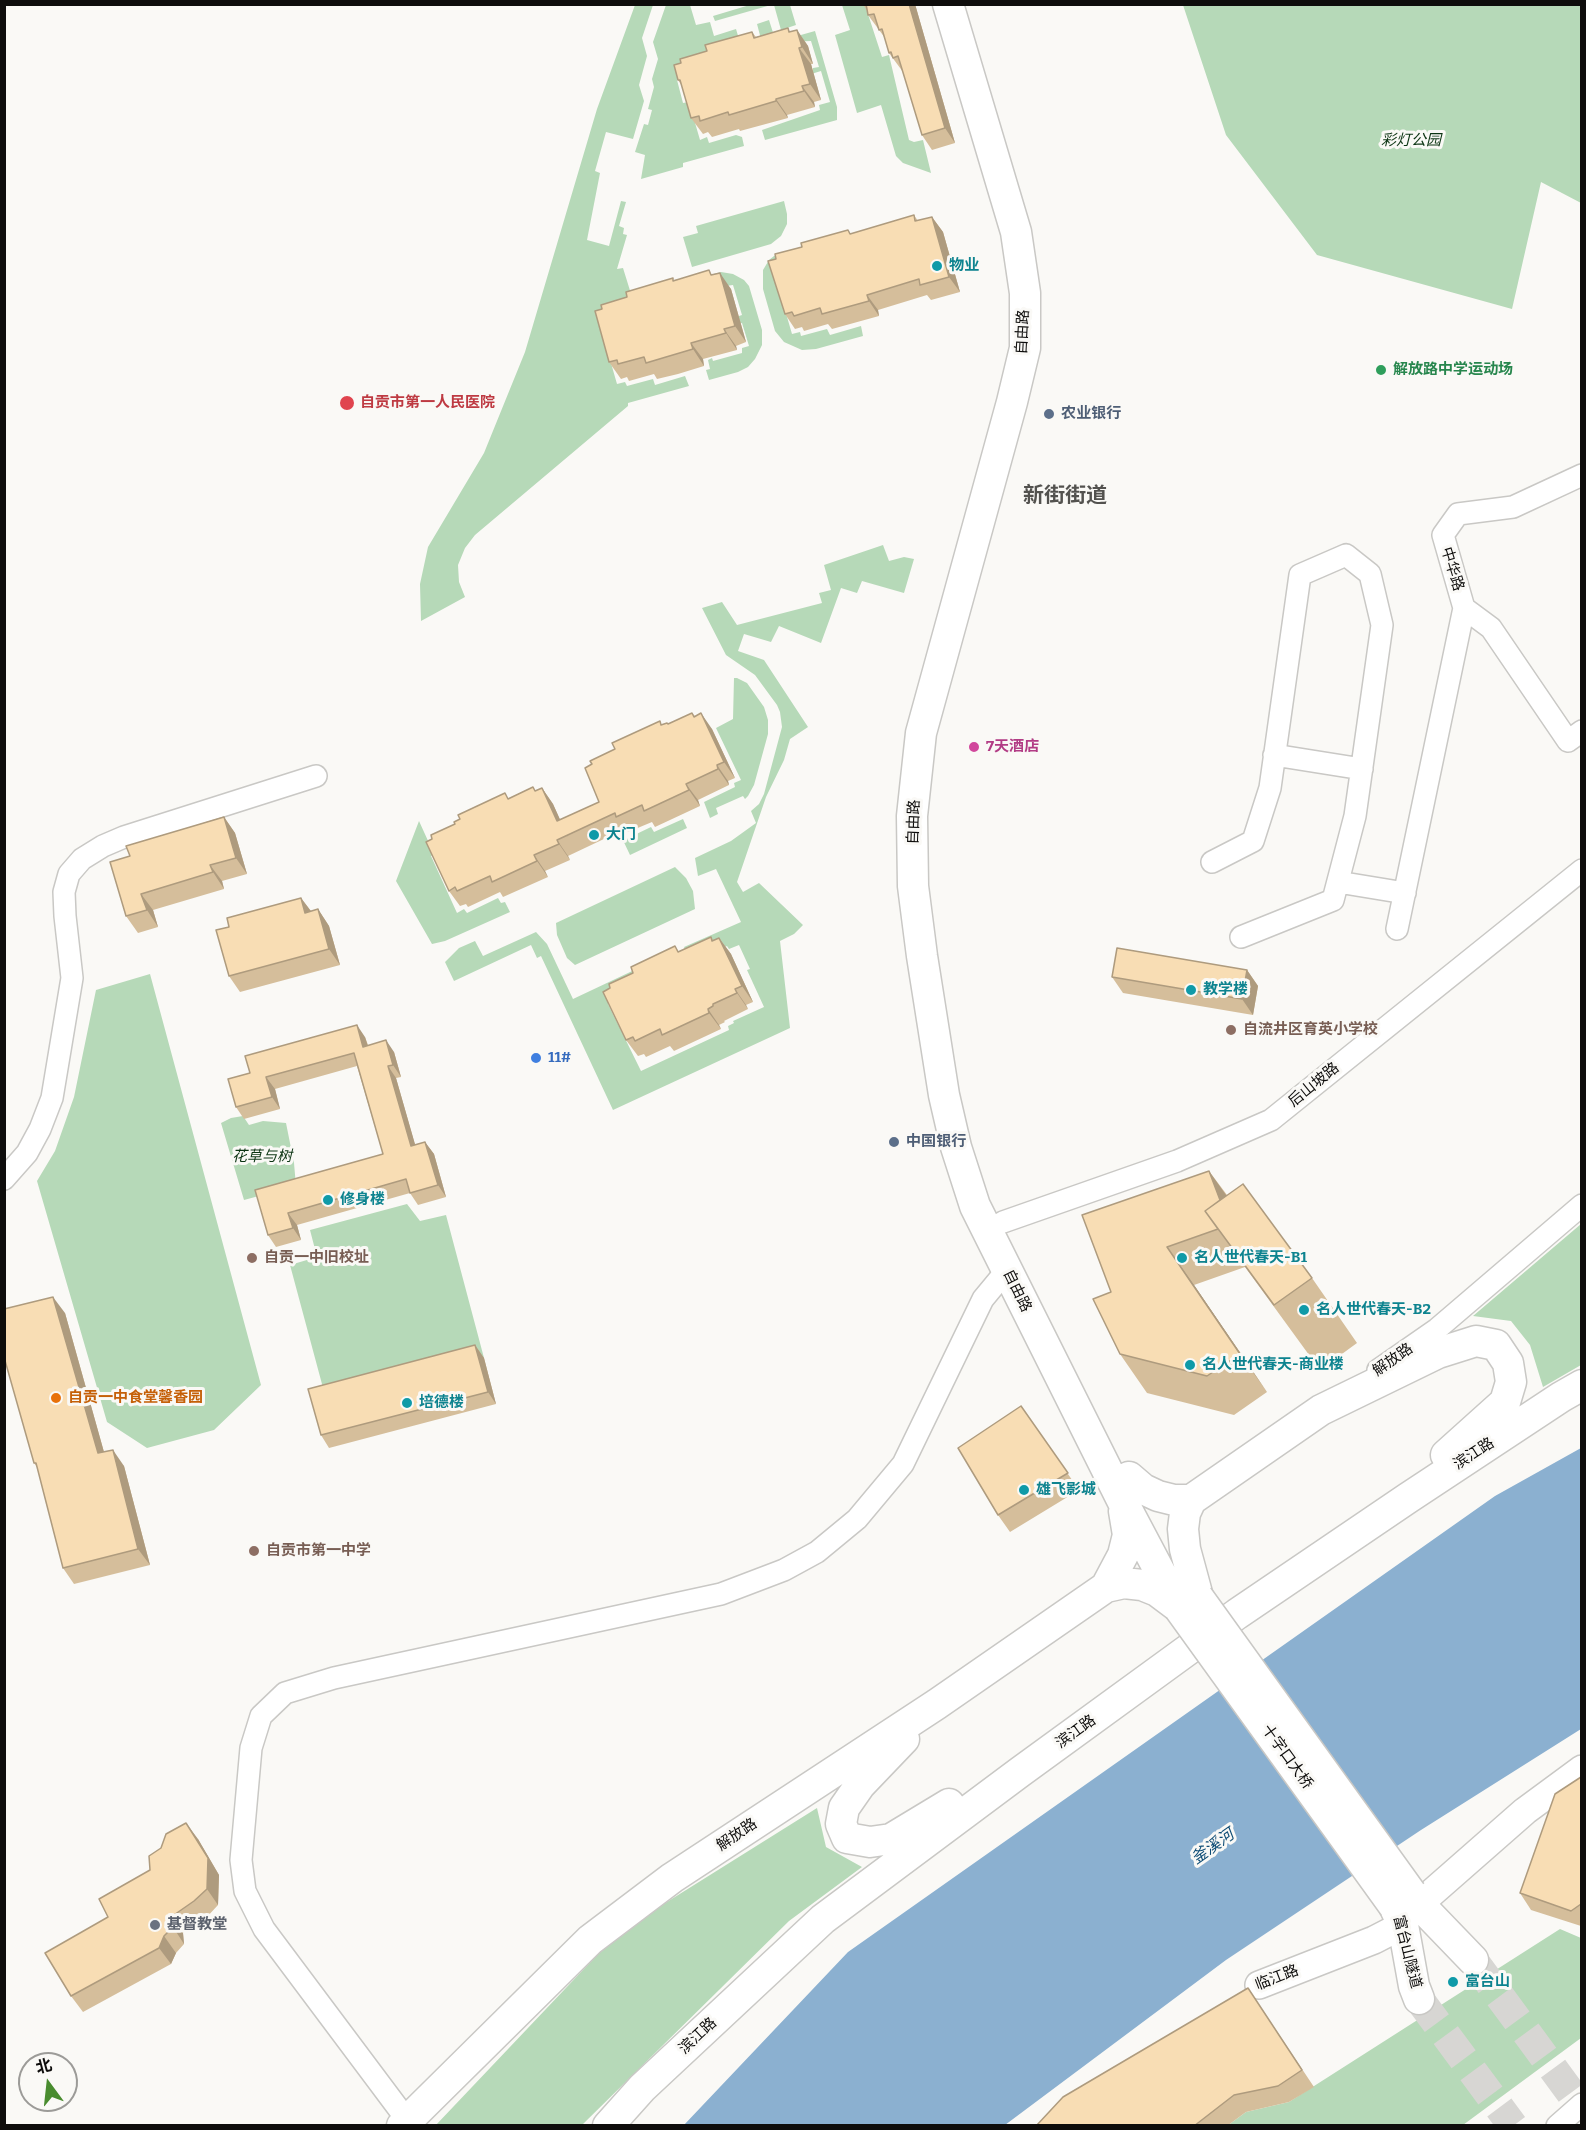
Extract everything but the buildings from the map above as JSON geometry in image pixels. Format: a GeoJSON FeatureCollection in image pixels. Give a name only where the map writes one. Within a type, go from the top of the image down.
{"type":"FeatureCollection","features":[{"type":"Feature","properties":{"kind":"main road","name":"自由路"},"geometry":{"type":"LineString","coordinates":[[948,4],[1016,232],[1025,293],[1025,348],[921,733],[912,816],[913,886],[922,956],[956,1147],[975,1206],[1007,1270],[1188,1602]]}},
{"type":"Feature","properties":{"kind":"main road","name":"自由路"},"geometry":{"type":"LineString","coordinates":[[967,4],[1033,230],[1043,292],[1043,352],[942,735],[930,818],[930,884],[961,1091],[973,1144],[992,1199],[1126,1490]]}},
{"type":"Feature","properties":{"kind":"main road"},"geometry":{"type":"LineString","coordinates":[[1321,1410],[1438,1353],[1476,1341],[1496,1345],[1508,1363],[1511,1382],[1505,1402],[1446,1454],[1408,1498]]}},
{"type":"Feature","properties":{"kind":"main road","name":"滨江路"},"geometry":{"type":"LineString","coordinates":[[608,2126],[642,2088],[824,1919],[1020,1772],[1237,1614],[1408,1498],[1581,1385]]}},
{"type":"Feature","properties":{"kind":"main road","name":"解放路"},"geometry":{"type":"LineString","coordinates":[[1191,1500],[1321,1410]]}},
{"type":"Feature","properties":{"kind":"main road"},"geometry":{"type":"LineString","coordinates":[[1143,1489],[1174,1500],[1191,1500],[1185,1513],[1183,1529],[1188,1602],[1142,1585],[1124,1583],[1106,1587],[1123,1555],[1128,1534],[1126,1490],[1143,1489]]}},
{"type":"Feature","properties":{"kind":"main road","name":"解放路"},"geometry":{"type":"LineString","coordinates":[[405,2123],[590,1940],[672,1878],[937,1704],[1106,1587]]}},
{"type":"Feature","properties":{"kind":"main road","name":"十字口大桥"},"geometry":{"type":"LineString","coordinates":[[1188,1602],[1407,1907]]}},
{"type":"Feature","properties":{"kind":"main road"},"geometry":{"type":"LineString","coordinates":[[937,1704],[860,1785],[844,1808],[842,1824],[848,1838],[870,1842],[891,1839],[967,1793],[1020,1772]]}},
{"type":"Feature","properties":{"kind":"main road","name":"富台山隧道"},"geometry":{"type":"LineString","coordinates":[[1407,1907],[1473,1960]]}},
{"type":"Feature","properties":{"kind":"main road","name":"富台山隧道"},"geometry":{"type":"LineString","coordinates":[[1407,1907],[1414,1986],[1419,1999]]}},
{"type":"Feature","properties":{"kind":"street","name":"中华路"},"geometry":{"type":"LineString","coordinates":[[1581,475],[1513,507],[1458,514],[1443,535],[1464,608],[1491,628],[1568,741],[1581,731]]}},
{"type":"Feature","properties":{"kind":"street"},"geometry":{"type":"LineString","coordinates":[[1212,862],[1253,841],[1270,788],[1300,575],[1346,555],[1370,574],[1382,626],[1355,816],[1338,882],[1333,900],[1241,937]]}},
{"type":"Feature","properties":{"kind":"street"},"geometry":{"type":"LineString","coordinates":[[1397,929],[1464,608]]}},
{"type":"Feature","properties":{"kind":"street"},"geometry":{"type":"LineString","coordinates":[[1274,755],[1362,769]]}},
{"type":"Feature","properties":{"kind":"street"},"geometry":{"type":"LineString","coordinates":[[4,1179],[27,1154],[52,1098],[72,978],[64,892],[69,874],[82,859],[102,846],[124,837],[316,776]]}},
{"type":"Feature","properties":{"kind":"street","name":"后山坡路"},"geometry":{"type":"LineString","coordinates":[[1003,1221],[1177,1161],[1271,1120],[1581,870]]}},
{"type":"Feature","properties":{"kind":"street"},"geometry":{"type":"LineString","coordinates":[[1338,882],[1405,892]]}},
{"type":"Feature","properties":{"kind":"street","name":"解放路"},"geometry":{"type":"LineString","coordinates":[[1321,1410],[1437,1329],[1581,1205]]}},
{"type":"Feature","properties":{"kind":"street"},"geometry":{"type":"LineString","coordinates":[[405,2123],[264,1929],[245,1891],[241,1860],[251,1748],[261,1716],[285,1694],[334,1678],[721,1594],[784,1570],[817,1552],[857,1519],[903,1464],[983,1299],[1007,1270]]}},
{"type":"Feature","properties":{"kind":"street","name":"临江路"},"geometry":{"type":"LineString","coordinates":[[1252,1988],[1374,1940],[1407,1907],[1525,1811],[1581,1769]]}},
{"type":"Feature","properties":{"kind":"street"},"geometry":{"type":"LineString","coordinates":[[1557,2126],[1581,2104]]}},
{"type":"Feature","properties":{"kind":"green space"},"geometry":{"type":"Polygon","coordinates":[[[753,4],[771,5],[715,21],[713,16],[753,4]]]}},
{"type":"Feature","properties":{"kind":"green space"},"geometry":{"type":"Polygon","coordinates":[[[635,5],[653,5],[642,38],[647,56],[639,85],[644,101],[633,139],[606,132],[595,171],[600,173],[587,240],[609,246],[621,201],[626,202],[619,226],[624,228],[623,234],[627,235],[617,269],[623,268],[632,297],[600,325],[617,384],[625,382],[627,386],[653,379],[655,385],[685,376],[689,386],[628,403],[628,406],[475,535],[465,548],[458,565],[459,582],[465,597],[421,621],[420,584],[428,547],[484,453],[525,352],[597,109],[635,5]]]}},
{"type":"Feature","properties":{"kind":"green space"},"geometry":{"type":"Polygon","coordinates":[[[666,5],[690,5],[696,25],[710,22],[714,36],[736,29],[742,49],[677,80],[683,103],[689,102],[700,140],[707,137],[709,143],[736,135],[742,137],[744,146],[683,163],[683,167],[641,179],[645,155],[635,152],[644,124],[648,125],[652,110],[648,109],[654,87],[652,79],[658,59],[653,42],[666,5]]]}},
{"type":"Feature","properties":{"kind":"green space"},"geometry":{"type":"Polygon","coordinates":[[[774,5],[790,5],[796,25],[781,30],[774,5]]]}},
{"type":"Feature","properties":{"kind":"green space"},"geometry":{"type":"Polygon","coordinates":[[[842,5],[865,5],[882,57],[889,55],[909,140],[914,142],[923,140],[931,173],[903,163],[896,156],[881,105],[857,113],[835,35],[850,30],[842,5]]]}},
{"type":"Feature","properties":{"kind":"green space","name":"彩灯公园"},"geometry":{"type":"Polygon","coordinates":[[[1183,5],[1581,5],[1581,203],[1541,182],[1512,309],[1317,255],[1226,135],[1183,5]]]}},
{"type":"Feature","properties":{"kind":"green space"},"geometry":{"type":"Polygon","coordinates":[[[769,20],[776,42],[815,31],[837,107],[837,120],[765,140],[762,130],[820,110],[819,105],[830,102],[821,71],[798,78],[813,72],[813,68],[819,67],[811,41],[762,43],[757,24],[769,20]]]}},
{"type":"Feature","properties":{"kind":"green space"},"geometry":{"type":"Polygon","coordinates":[[[784,201],[787,224],[781,236],[771,244],[692,267],[683,237],[698,233],[696,226],[784,201]]]}},
{"type":"Feature","properties":{"kind":"green space"},"geometry":{"type":"Polygon","coordinates":[[[808,246],[785,310],[792,334],[800,332],[801,336],[827,329],[830,335],[861,326],[863,336],[816,349],[802,350],[784,342],[775,331],[763,289],[763,270],[774,256],[808,246]]]}},
{"type":"Feature","properties":{"kind":"green space"},"geometry":{"type":"Polygon","coordinates":[[[721,272],[733,274],[749,286],[762,330],[762,345],[748,367],[709,380],[706,370],[710,369],[708,360],[712,358],[713,361],[742,353],[742,348],[749,346],[742,323],[718,323],[742,315],[733,285],[681,283],[721,272]]]}},
{"type":"Feature","properties":{"kind":"green space"},"geometry":{"type":"Polygon","coordinates":[[[883,545],[889,561],[904,557],[914,559],[904,593],[862,581],[857,593],[841,588],[821,643],[779,626],[771,642],[744,634],[738,651],[764,660],[808,727],[790,739],[784,760],[766,797],[737,882],[743,892],[759,883],[803,925],[794,934],[780,941],[790,1028],[613,1110],[541,956],[537,958],[531,945],[454,981],[445,962],[459,948],[475,941],[483,956],[536,932],[547,944],[573,999],[664,956],[618,998],[608,1004],[641,1071],[729,1030],[728,1026],[734,1023],[733,1021],[764,1007],[747,970],[750,969],[739,945],[729,949],[727,946],[697,960],[688,957],[684,947],[741,922],[716,869],[698,876],[695,858],[731,841],[756,823],[751,811],[759,804],[764,794],[782,727],[777,705],[755,675],[726,655],[702,608],[722,602],[737,625],[822,603],[819,593],[831,590],[824,565],[883,545]]]}},
{"type":"Feature","properties":{"kind":"green space"},"geometry":{"type":"Polygon","coordinates":[[[734,678],[747,683],[764,707],[768,720],[768,734],[754,785],[748,796],[716,808],[718,814],[710,818],[704,802],[735,787],[734,783],[741,780],[716,728],[733,719],[734,678]]]}},
{"type":"Feature","properties":{"kind":"green space"},"geometry":{"type":"Polygon","coordinates":[[[683,819],[687,828],[630,855],[621,836],[624,835],[626,839],[651,827],[654,832],[683,819]]]}},
{"type":"Feature","properties":{"kind":"green space"},"geometry":{"type":"Polygon","coordinates":[[[419,821],[434,854],[431,856],[457,913],[464,909],[467,913],[498,898],[501,903],[505,902],[510,912],[445,941],[432,944],[396,881],[419,821]]]}},
{"type":"Feature","properties":{"kind":"green space"},"geometry":{"type":"Polygon","coordinates":[[[675,867],[686,878],[693,891],[695,909],[575,965],[567,958],[557,935],[556,923],[675,867]]]}},
{"type":"Feature","properties":{"kind":"green space"},"geometry":{"type":"Polygon","coordinates":[[[150,974],[261,1385],[214,1430],[147,1448],[107,1422],[37,1181],[55,1151],[74,1097],[96,990],[150,974]]]}},
{"type":"Feature","properties":{"kind":"green space","name":"花草与树"},"geometry":{"type":"Polygon","coordinates":[[[243,1116],[249,1125],[263,1121],[286,1123],[296,1186],[244,1200],[221,1123],[243,1116]]]}},
{"type":"Feature","properties":{"kind":"green space"},"geometry":{"type":"Polygon","coordinates":[[[407,1204],[420,1221],[446,1215],[484,1358],[326,1399],[290,1265],[317,1257],[310,1230],[407,1204]]]}},
{"type":"Feature","properties":{"kind":"green space"},"geometry":{"type":"Polygon","coordinates":[[[1581,1224],[1581,1365],[1543,1387],[1530,1345],[1511,1321],[1473,1316],[1581,1224]]]}},
{"type":"Feature","properties":{"kind":"green space"},"geometry":{"type":"Polygon","coordinates":[[[817,1808],[826,1847],[862,1867],[789,1921],[582,2125],[435,2126],[619,1932],[817,1808]]]}},
{"type":"Feature","properties":{"kind":"green space"},"geometry":{"type":"Polygon","coordinates":[[[1560,1929],[1581,1938],[1581,2038],[1463,2125],[1227,2126],[1246,2112],[1289,2102],[1560,1929]]]}},
{"type":"Feature","properties":{"kind":"water","name":"釜溪河"},"geometry":{"type":"Polygon","coordinates":[[[1581,1448],[1581,1729],[1421,1830],[1226,1960],[1005,2125],[683,2126],[848,1952],[1495,1496],[1581,1448]]]}},
{"type":"Feature","properties":{"kind":"tunnel"},"geometry":{"type":"LineString","coordinates":[[1473,1960],[1582,2108]]}},
{"type":"Feature","properties":{"kind":"tunnel"},"geometry":{"type":"LineString","coordinates":[[1419,1999],[1513,2126]]}},
{"type":"Feature","properties":{"kind":"place","name":"物业"},"geometry":{"type":"Point","coordinates":[937,266]}},
{"type":"Feature","properties":{"kind":"place","name":"解放路中学运动场"},"geometry":{"type":"Point","coordinates":[1381,370]}},
{"type":"Feature","properties":{"kind":"place","name":"自贡市第一人民医院"},"geometry":{"type":"Point","coordinates":[347,403]}},
{"type":"Feature","properties":{"kind":"place","name":"农业银行"},"geometry":{"type":"Point","coordinates":[1049,414]}},
{"type":"Feature","properties":{"kind":"place","name":"7天酒店"},"geometry":{"type":"Point","coordinates":[974,747]}},
{"type":"Feature","properties":{"kind":"place","name":"大门"},"geometry":{"type":"Point","coordinates":[594,835]}},
{"type":"Feature","properties":{"kind":"place","name":"教学楼"},"geometry":{"type":"Point","coordinates":[1191,990]}},
{"type":"Feature","properties":{"kind":"place","name":"自流井区育英小学校"},"geometry":{"type":"Point","coordinates":[1231,1030]}},
{"type":"Feature","properties":{"kind":"place","name":"11#"},"geometry":{"type":"Point","coordinates":[536,1058]}},
{"type":"Feature","properties":{"kind":"place","name":"中国银行"},"geometry":{"type":"Point","coordinates":[894,1142]}},
{"type":"Feature","properties":{"kind":"place","name":"修身楼"},"geometry":{"type":"Point","coordinates":[328,1200]}},
{"type":"Feature","properties":{"kind":"place","name":"自贡一中旧校址"},"geometry":{"type":"Point","coordinates":[252,1258]}},
{"type":"Feature","properties":{"kind":"place","name":"名人世代春天-B1"},"geometry":{"type":"Point","coordinates":[1182,1258]}},
{"type":"Feature","properties":{"kind":"place","name":"名人世代春天-B2"},"geometry":{"type":"Point","coordinates":[1304,1310]}},
{"type":"Feature","properties":{"kind":"place","name":"名人世代春天-商业楼"},"geometry":{"type":"Point","coordinates":[1190,1365]}},
{"type":"Feature","properties":{"kind":"place","name":"自贡一中食堂馨香园"},"geometry":{"type":"Point","coordinates":[56,1398]}},
{"type":"Feature","properties":{"kind":"place","name":"培德楼"},"geometry":{"type":"Point","coordinates":[407,1403]}},
{"type":"Feature","properties":{"kind":"place","name":"雄飞影城"},"geometry":{"type":"Point","coordinates":[1024,1490]}},
{"type":"Feature","properties":{"kind":"place","name":"自贡市第一中学"},"geometry":{"type":"Point","coordinates":[254,1551]}},
{"type":"Feature","properties":{"kind":"place","name":"基督教堂"},"geometry":{"type":"Point","coordinates":[155,1925]}},
{"type":"Feature","properties":{"kind":"place","name":"富台山"},"geometry":{"type":"Point","coordinates":[1453,1982]}},
{"type":"Feature","properties":{"kind":"district","name":"新街街道"},"geometry":{"type":"Point","coordinates":[1065,496]}}]}
